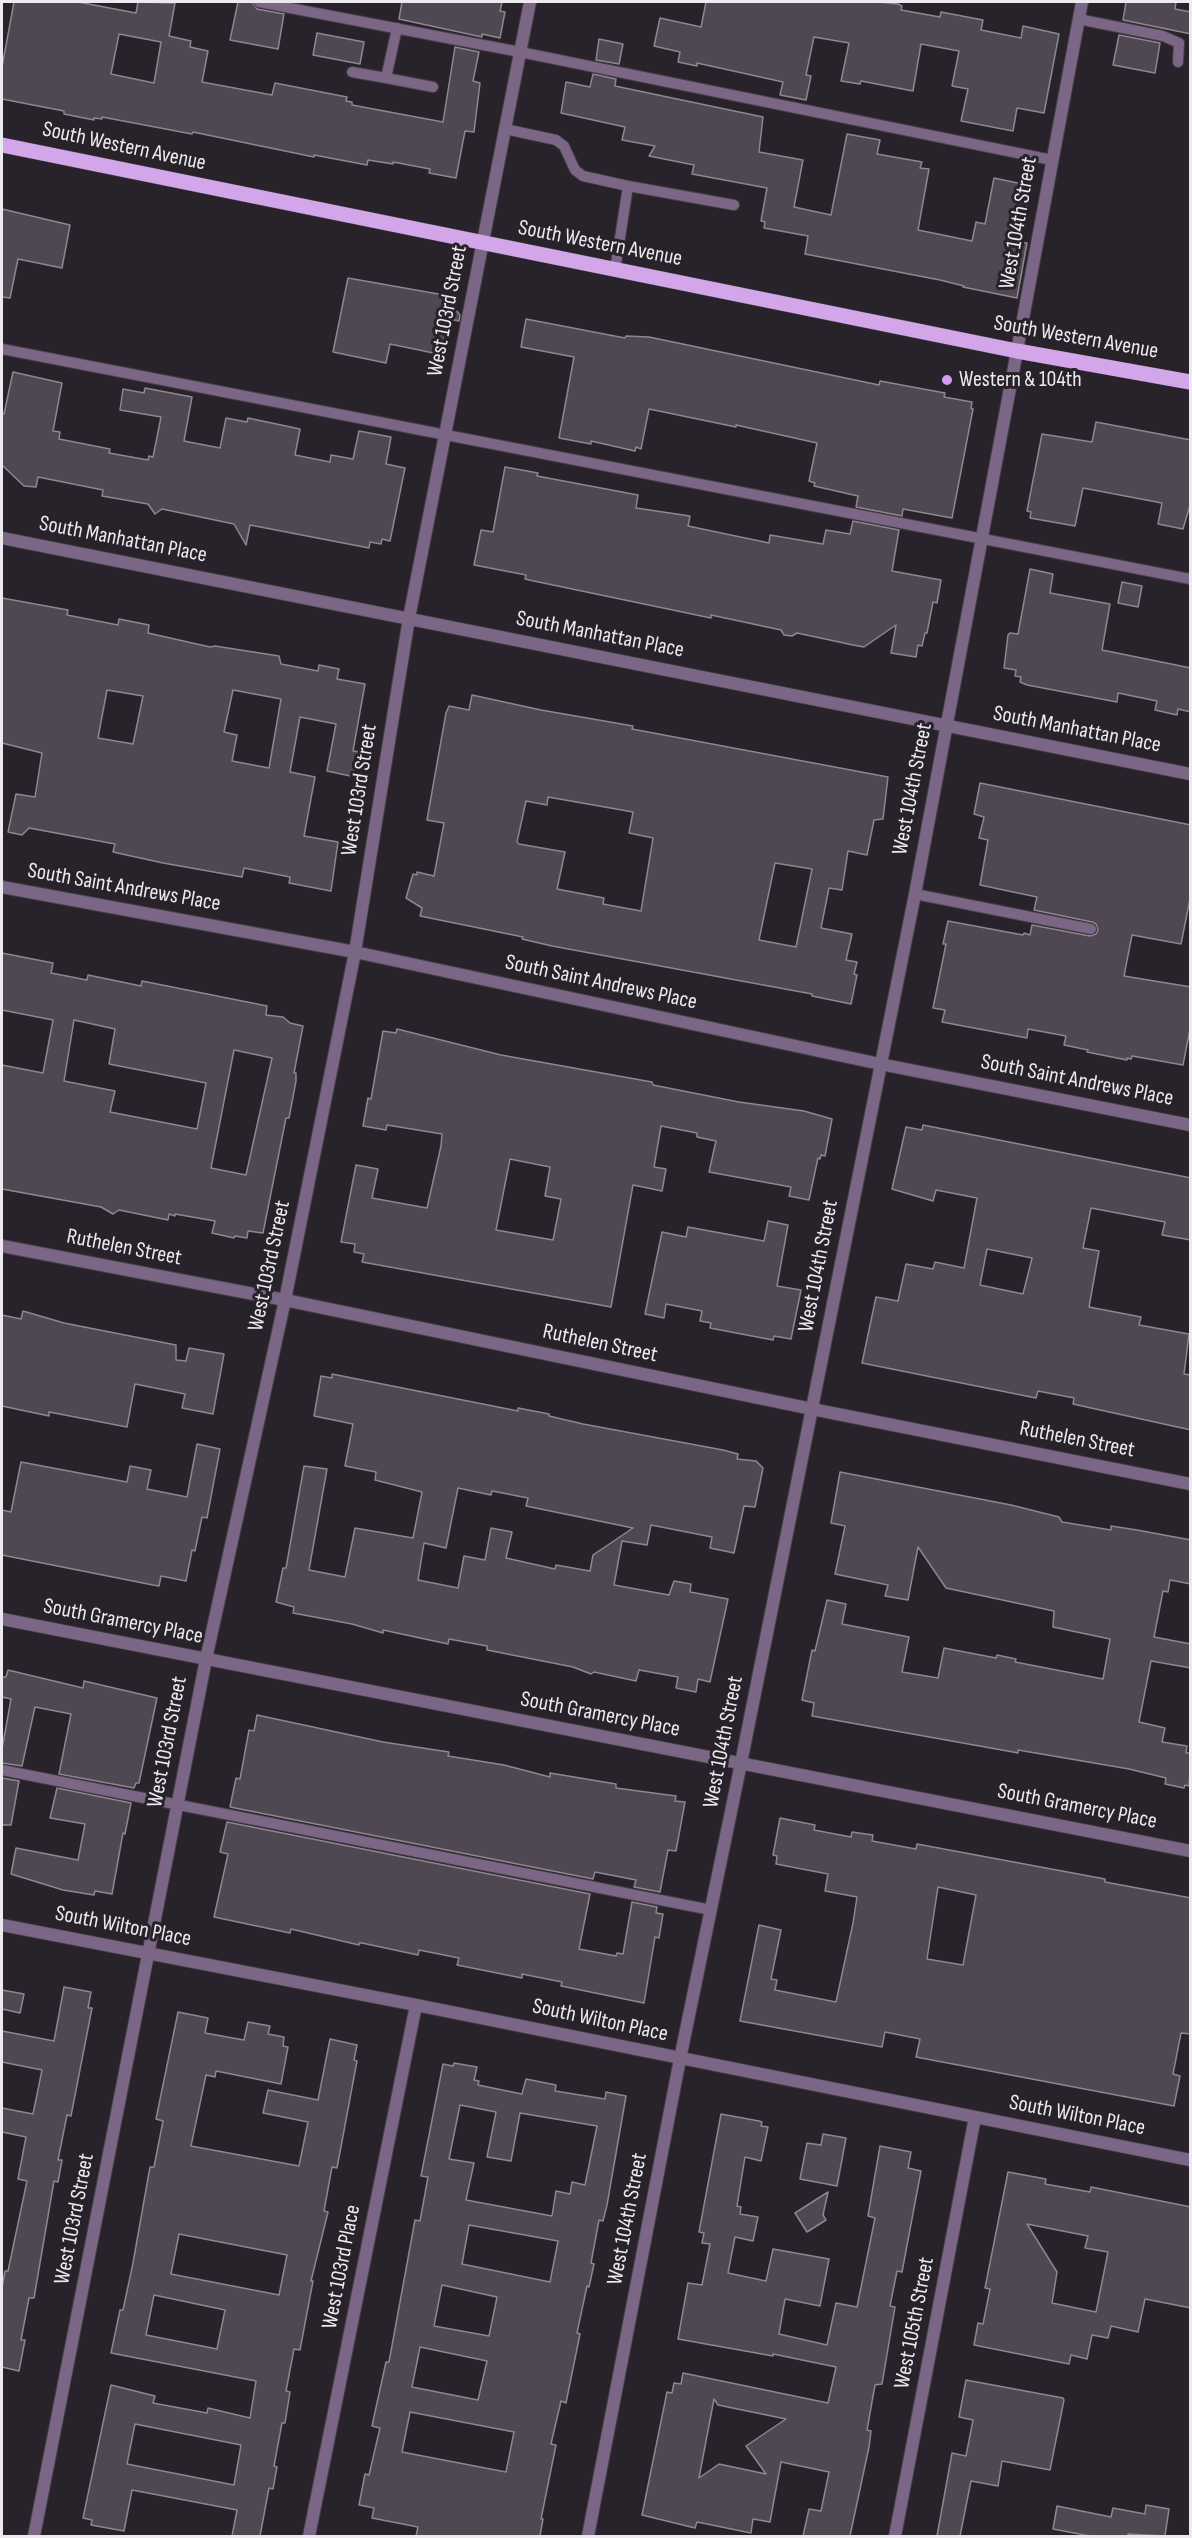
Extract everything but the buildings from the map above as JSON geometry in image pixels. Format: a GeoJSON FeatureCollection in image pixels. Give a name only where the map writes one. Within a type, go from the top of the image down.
{"type":"FeatureCollection","features":[{"type":"Feature","properties":{"kind":"main road","name":"South Western Avenue"},"geometry":{"type":"LineString","coordinates":[[2,145],[1017,351],[1191,382]]}},
{"type":"Feature","properties":{"kind":"street","name":"West 103rd Street"},"geometry":{"type":"LineString","coordinates":[[34,2536],[206,1659],[285,1300],[355,952],[409,618],[530,2]]}},
{"type":"Feature","properties":{"kind":"street","name":"West 104th Street"},"geometry":{"type":"LineString","coordinates":[[588,2536],[680,2059],[915,894],[1082,2]]}},
{"type":"Feature","properties":{"kind":"street","name":"South Manhattan Place"},"geometry":{"type":"LineString","coordinates":[[2,538],[1191,774]]}},
{"type":"Feature","properties":{"kind":"street","name":"South Saint Andrews Place"},"geometry":{"type":"LineString","coordinates":[[2,886],[355,952],[880,1064],[1191,1125]]}},
{"type":"Feature","properties":{"kind":"street","name":"Ruthelen Street"},"geometry":{"type":"LineString","coordinates":[[2,1246],[285,1300],[812,1409],[1191,1484]]}},
{"type":"Feature","properties":{"kind":"street","name":"South Gramercy Place"},"geometry":{"type":"LineString","coordinates":[[2,1619],[1191,1851]]}},
{"type":"Feature","properties":{"kind":"street","name":"South Wilton Place"},"geometry":{"type":"LineString","coordinates":[[2,1925],[1191,2160]]}},
{"type":"Feature","properties":{"kind":"street","name":"West 103rd Place"},"geometry":{"type":"LineString","coordinates":[[309,2536],[416,2005]]}},
{"type":"Feature","properties":{"kind":"street","name":"West 105th Street"},"geometry":{"type":"LineString","coordinates":[[896,2536],[975,2117]]}},
{"type":"Feature","properties":{"kind":"lane"},"geometry":{"type":"LineString","coordinates":[[260,2],[520,52],[1052,160]]}},
{"type":"Feature","properties":{"kind":"lane"},"geometry":{"type":"LineString","coordinates":[[1078,19],[1163,36],[1179,43],[1178,62]]}},
{"type":"Feature","properties":{"kind":"lane"},"geometry":{"type":"LineString","coordinates":[[386,78],[397,28]]}},
{"type":"Feature","properties":{"kind":"lane"},"geometry":{"type":"LineString","coordinates":[[352,72],[433,87]]}},
{"type":"Feature","properties":{"kind":"lane"},"geometry":{"type":"LineString","coordinates":[[505,129],[556,140],[564,146],[575,170],[583,176],[734,205]]}},
{"type":"Feature","properties":{"kind":"lane"},"geometry":{"type":"LineString","coordinates":[[615,270],[628,186]]}},
{"type":"Feature","properties":{"kind":"lane"},"geometry":{"type":"LineString","coordinates":[[2,349],[1191,579]]}},
{"type":"Feature","properties":{"kind":"lane"},"geometry":{"type":"LineString","coordinates":[[915,894],[1090,929]]}},
{"type":"Feature","properties":{"kind":"lane"},"geometry":{"type":"LineString","coordinates":[[2,1770],[711,1910]]}},
{"type":"Feature","properties":{"kind":"place","name":"Western & 104th"},"geometry":{"type":"Point","coordinates":[947,380]}}]}
